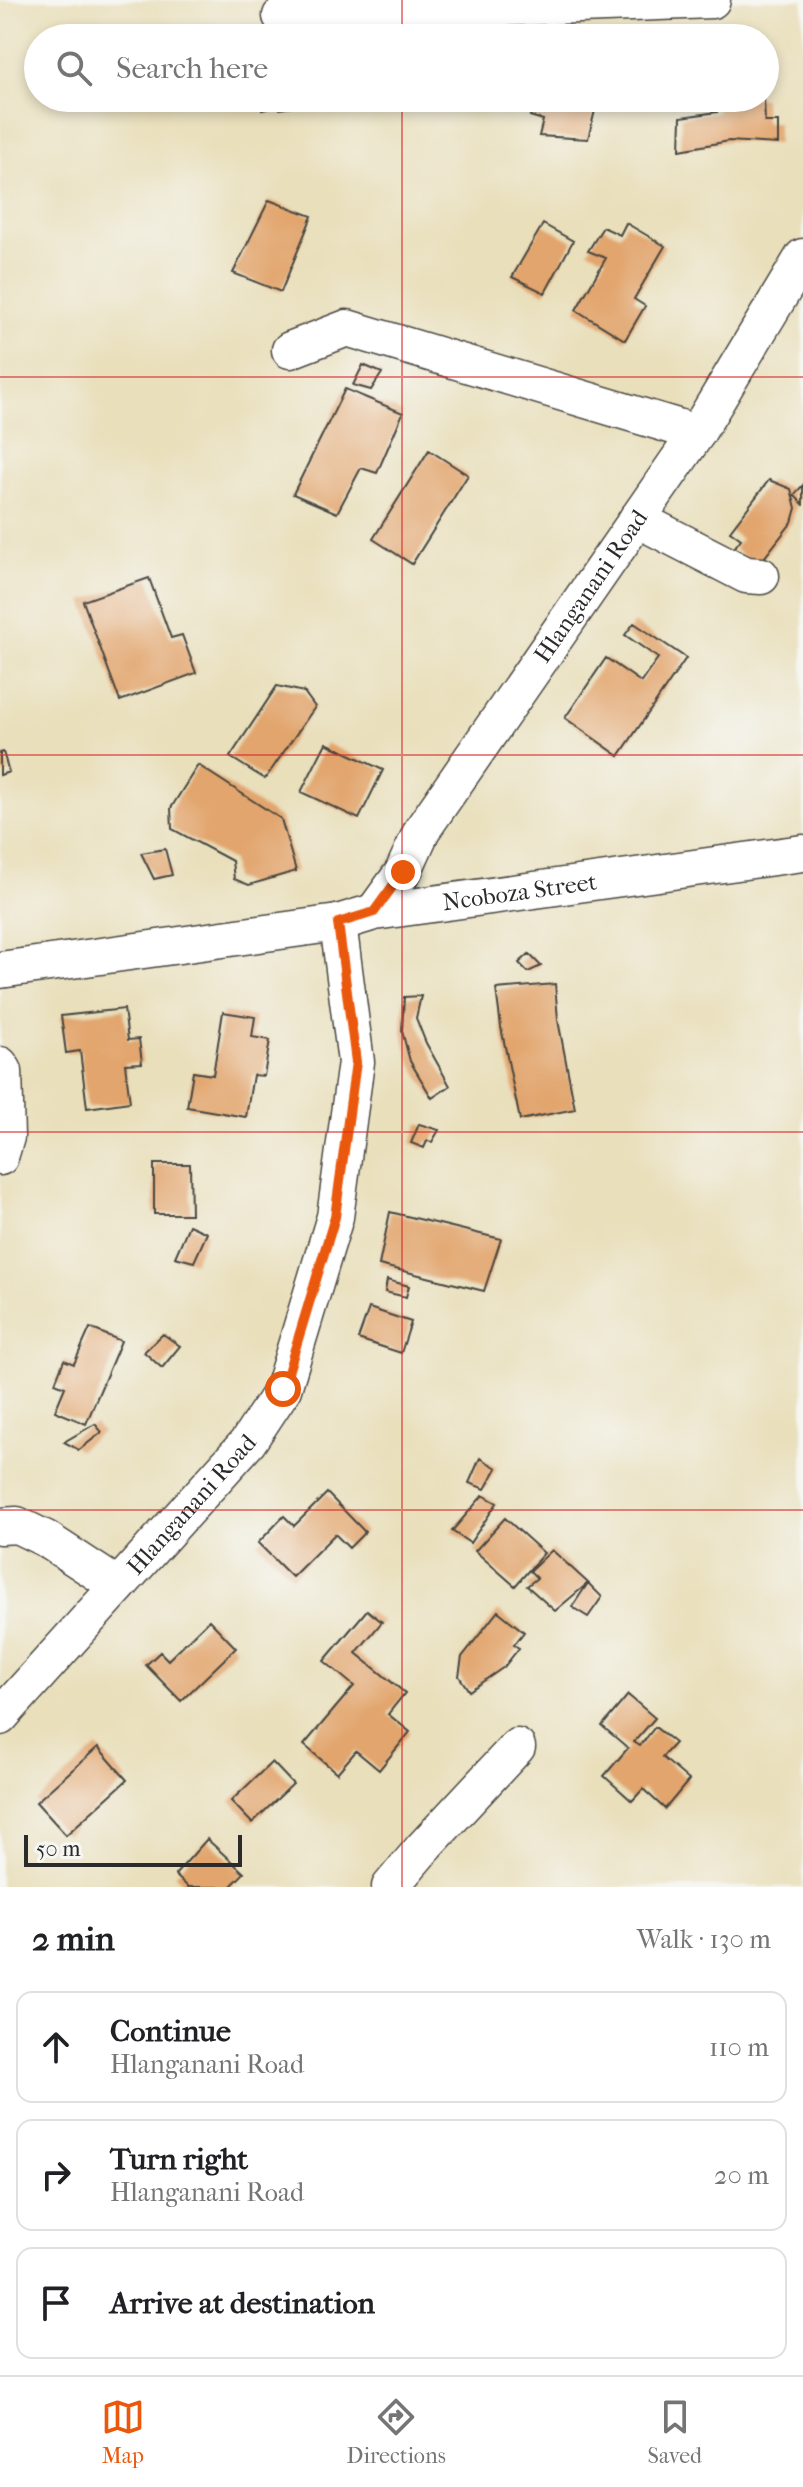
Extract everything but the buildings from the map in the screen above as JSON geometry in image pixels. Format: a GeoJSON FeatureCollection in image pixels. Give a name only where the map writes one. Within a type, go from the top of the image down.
{"type":"FeatureCollection","features":[{"type":"Feature","properties":{"kind":"street"},"geometry":{"type":"LineString","coordinates":[[281,16],[482,4],[712,0]]}},
{"type":"Feature","properties":{"kind":"street","name":"Hlanganani Road"},"geometry":{"type":"LineString","coordinates":[[374,912],[403,872],[422,830],[697,433],[803,257]]}},
{"type":"Feature","properties":{"kind":"street"},"geometry":{"type":"LineString","coordinates":[[290,350],[347,328],[697,433]]}},
{"type":"Feature","properties":{"kind":"street"},"geometry":{"type":"LineString","coordinates":[[637,519],[746,575],[761,576]]}},
{"type":"Feature","properties":{"kind":"street","name":"Ncoboza Street"},"geometry":{"type":"LineString","coordinates":[[0,970],[338,923],[374,912],[803,853]]}},
{"type":"Feature","properties":{"kind":"street","name":"Hlanganani Road"},"geometry":{"type":"LineString","coordinates":[[0,1717],[248,1442],[283,1389],[335,1217],[356,1062],[338,923]]}},
{"type":"Feature","properties":{"kind":"street"},"geometry":{"type":"LineString","coordinates":[[0,1065],[4,1071],[6,1137],[0,1157]]}},
{"type":"Feature","properties":{"kind":"street"},"geometry":{"type":"LineString","coordinates":[[0,1526],[17,1525],[46,1539],[118,1586]]}},
{"type":"Feature","properties":{"kind":"street"},"geometry":{"type":"LineString","coordinates":[[390,1887],[517,1747]]}},
{"type":"Feature","properties":{"kind":"route"},"geometry":{"type":"LineString","coordinates":[[283,1389],[335,1217],[356,1062],[338,923],[374,912],[403,872]]}}]}
